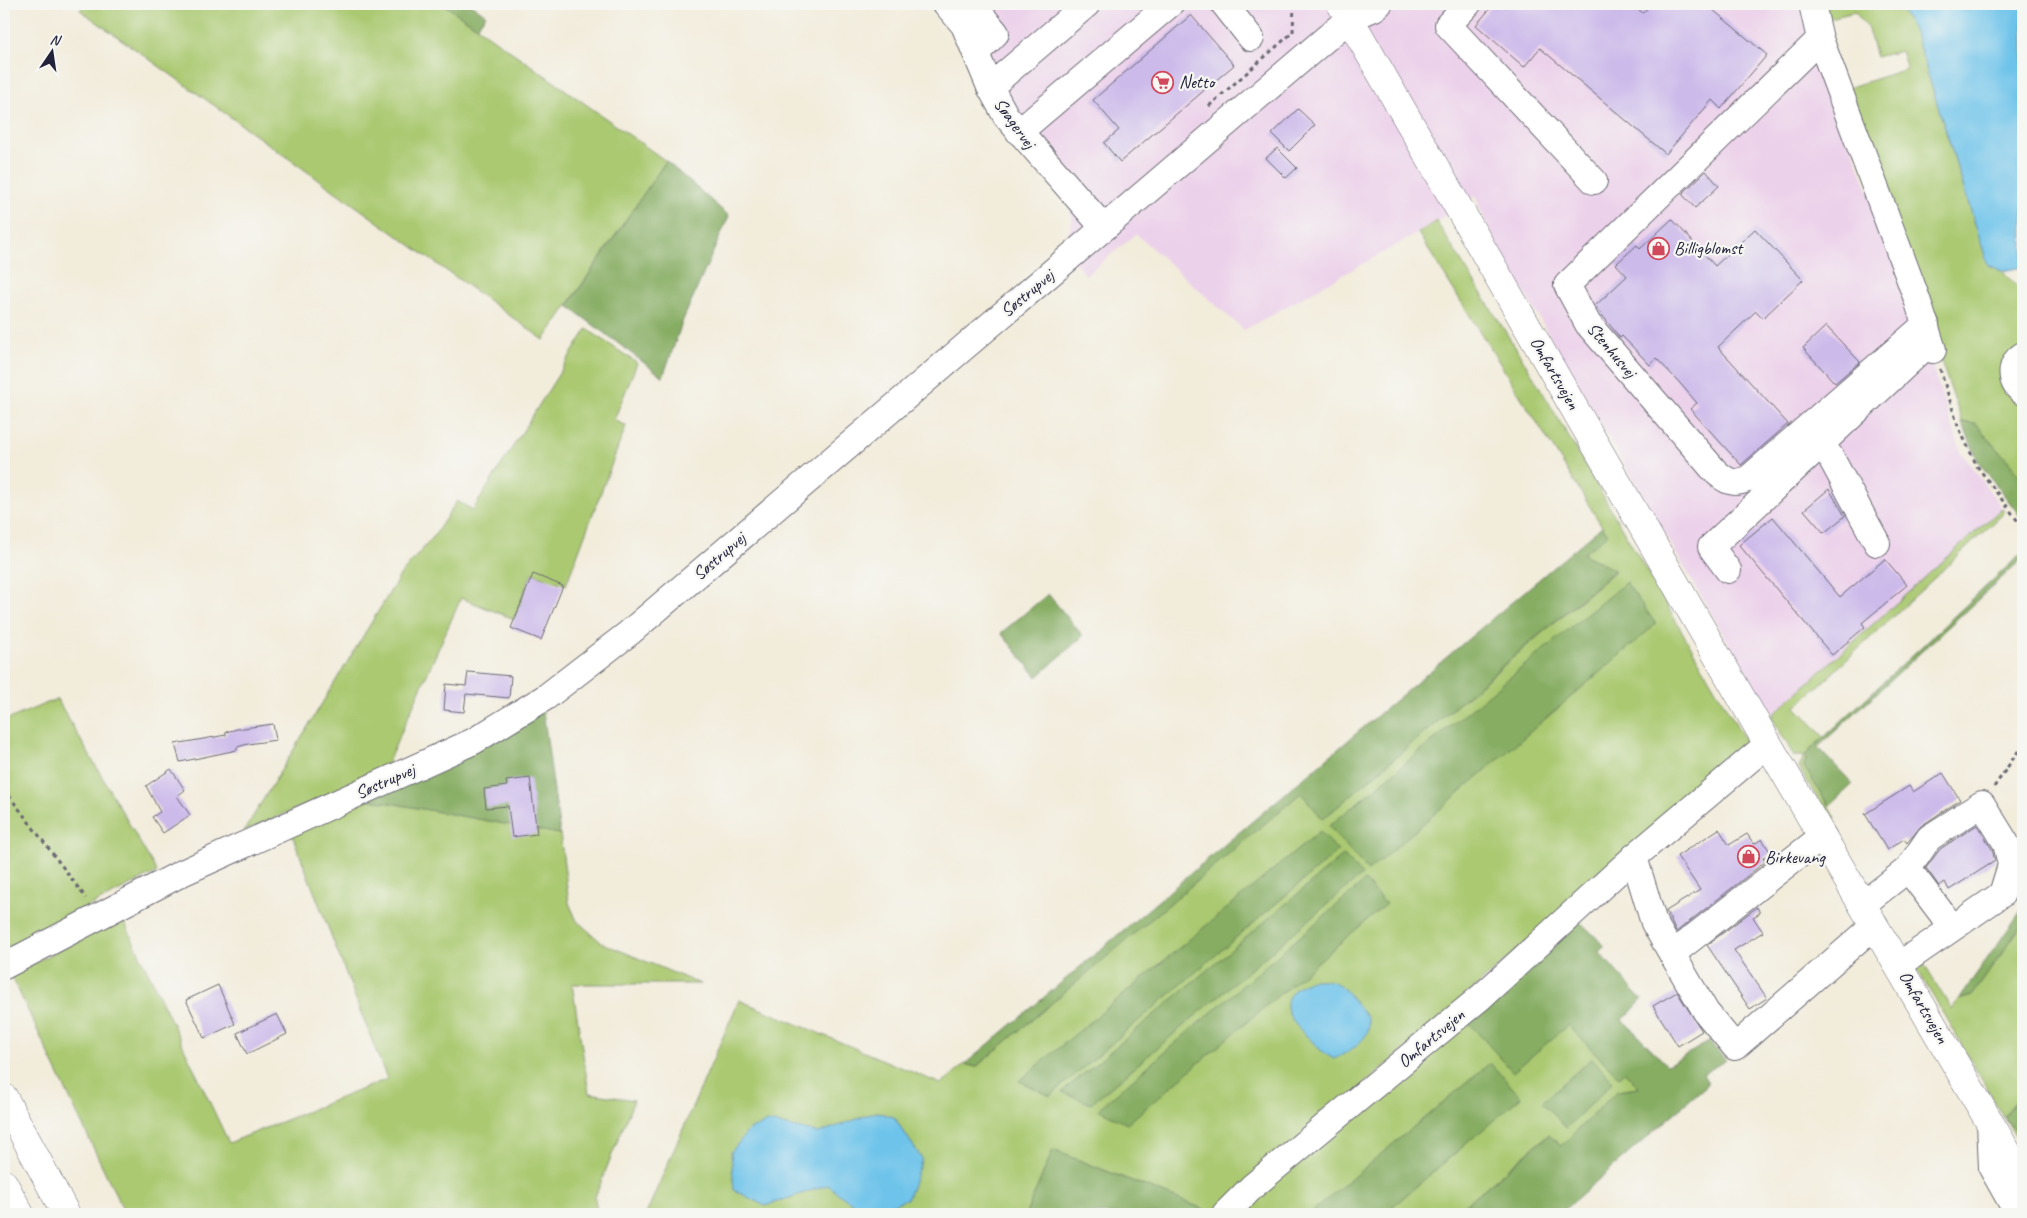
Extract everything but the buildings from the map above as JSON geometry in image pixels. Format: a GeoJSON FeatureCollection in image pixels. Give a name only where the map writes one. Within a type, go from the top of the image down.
{"type":"FeatureCollection","features":[{"type":"Feature","properties":{"kind":"main road","name":"Omfartsvejen"},"geometry":{"type":"LineString","coordinates":[[1350,8],[1768,744],[2023,1179]]}},
{"type":"Feature","properties":{"kind":"main road"},"geometry":{"type":"LineString","coordinates":[[4,1098],[66,1214]]}},
{"type":"Feature","properties":{"kind":"main road"},"geometry":{"type":"LineString","coordinates":[[4,1184],[20,1214]]}},
{"type":"Feature","properties":{"kind":"street","name":"Søagervej"},"geometry":{"type":"LineString","coordinates":[[946,4],[964,25],[990,87],[1006,116],[1104,228]]}},
{"type":"Feature","properties":{"kind":"street"},"geometry":{"type":"LineString","coordinates":[[972,4],[996,33],[976,53]]}},
{"type":"Feature","properties":{"kind":"street"},"geometry":{"type":"LineString","coordinates":[[990,87],[1086,4]]}},
{"type":"Feature","properties":{"kind":"street"},"geometry":{"type":"LineString","coordinates":[[1019,132],[1170,4]]}},
{"type":"Feature","properties":{"kind":"street"},"geometry":{"type":"LineString","coordinates":[[1224,4],[1251,38]]}},
{"type":"Feature","properties":{"kind":"street"},"geometry":{"type":"LineString","coordinates":[[1350,8],[1374,8],[1379,4]]}},
{"type":"Feature","properties":{"kind":"street"},"geometry":{"type":"LineString","coordinates":[[1468,4],[1448,25],[1594,181]]}},
{"type":"Feature","properties":{"kind":"street"},"geometry":{"type":"LineString","coordinates":[[1728,570],[1711,547],[1930,338],[1820,38],[1812,4]]}},
{"type":"Feature","properties":{"kind":"street","name":"Søstrupvej"},"geometry":{"type":"LineString","coordinates":[[4,966],[182,873],[474,741],[546,697],[637,627],[1104,228],[1350,8]]}},
{"type":"Feature","properties":{"kind":"street","name":"Stenhusvej"},"geometry":{"type":"LineString","coordinates":[[1820,38],[1567,285],[1588,324],[1718,474],[1726,481],[1732,482],[1749,478],[1930,338]]}},
{"type":"Feature","properties":{"kind":"street"},"geometry":{"type":"LineString","coordinates":[[2023,355],[2015,362],[2012,375],[2017,387],[2023,392]]}},
{"type":"Feature","properties":{"kind":"street"},"geometry":{"type":"LineString","coordinates":[[1820,443],[1830,456],[1877,543]]}},
{"type":"Feature","properties":{"kind":"street","name":"Omfartsvejen"},"geometry":{"type":"LineString","coordinates":[[1225,1214],[1253,1186],[1481,997],[1634,857],[1768,744]]}},
{"type":"Feature","properties":{"kind":"street"},"geometry":{"type":"LineString","coordinates":[[1634,857],[1654,923],[1706,1012],[1735,1047],[1868,915],[1908,869],[1929,838],[1982,804],[2006,844],[2011,865],[2002,894],[1899,965]]}},
{"type":"Feature","properties":{"kind":"street"},"geometry":{"type":"LineString","coordinates":[[1672,954],[1823,836]]}},
{"type":"Feature","properties":{"kind":"street"},"geometry":{"type":"LineString","coordinates":[[1908,869],[1952,927]]}},
{"type":"Feature","properties":{"kind":"street"},"geometry":{"type":"LineString","coordinates":[[1990,1122],[2023,1150]]}},
{"type":"Feature","properties":{"kind":"street"},"geometry":{"type":"LineString","coordinates":[[1990,1122],[1992,1168],[2018,1214]]}},
{"type":"Feature","properties":{"kind":"path"},"geometry":{"type":"LineString","coordinates":[[1930,338],[1958,426],[1977,466],[2023,528]]}},
{"type":"Feature","properties":{"kind":"path"},"geometry":{"type":"LineString","coordinates":[[1982,804],[2023,744]]}},
{"type":"Feature","properties":{"kind":"path"},"geometry":{"type":"LineString","coordinates":[[4,789],[83,892],[96,917]]}},
{"type":"Feature","properties":{"kind":"shaded area"},"geometry":{"type":"Polygon","coordinates":[[[935,4],[1798,4],[1911,305],[1961,452],[2002,508],[1771,716],[1491,235],[1475,196],[1418,233],[1244,330],[1136,234],[1086,275],[1063,249],[1073,220],[1068,203],[949,20],[935,4]]]}},
{"type":"Feature","properties":{"kind":"green space"},"geometry":{"type":"Polygon","coordinates":[[[86,4],[444,4],[666,161],[544,340],[80,10],[86,4]]]}},
{"type":"Feature","properties":{"kind":"green space"},"geometry":{"type":"Polygon","coordinates":[[[443,4],[471,4],[486,15],[477,27],[443,4]]]}},
{"type":"Feature","properties":{"kind":"green space"},"geometry":{"type":"Polygon","coordinates":[[[1820,4],[1899,4],[1916,36],[1988,265],[2002,271],[2023,293],[2023,478],[1976,424],[1962,422],[1847,88],[1907,69],[1901,51],[1876,57],[1868,29],[1855,12],[1826,19],[1820,4]]]}},
{"type":"Feature","properties":{"kind":"green space"},"geometry":{"type":"Polygon","coordinates":[[[666,161],[729,216],[683,320],[663,377],[568,306],[666,161]]]}},
{"type":"Feature","properties":{"kind":"green space"},"geometry":{"type":"Polygon","coordinates":[[[1436,221],[1532,374],[1747,743],[1745,756],[1622,859],[1216,1214],[1053,1150],[1026,1214],[646,1214],[739,1000],[941,1084],[965,1064],[976,1067],[1301,792],[1323,819],[1615,571],[1582,554],[1607,534],[1418,233],[1436,221]]]}},
{"type":"Feature","properties":{"kind":"green space"},"geometry":{"type":"Polygon","coordinates":[[[587,329],[637,363],[614,420],[626,426],[566,585],[532,573],[514,619],[461,598],[384,771],[244,831],[401,574],[434,536],[457,501],[473,510],[587,329]]]}},
{"type":"Feature","properties":{"kind":"green space"},"geometry":{"type":"Polygon","coordinates":[[[1962,422],[1976,424],[2023,478],[2023,520],[1978,461],[1962,422]]]}},
{"type":"Feature","properties":{"kind":"green space"},"geometry":{"type":"Polygon","coordinates":[[[2002,508],[2004,513],[1796,707],[1824,737],[1805,755],[1804,767],[1836,818],[1828,816],[1799,768],[1803,760],[1802,756],[1794,756],[1771,716],[2002,508]]]}},
{"type":"Feature","properties":{"kind":"green space"},"geometry":{"type":"Polygon","coordinates":[[[1602,526],[1608,534],[1583,554],[1615,570],[1323,819],[1301,793],[976,1067],[965,1064],[1602,526]]]}},
{"type":"Feature","properties":{"kind":"green space"},"geometry":{"type":"Polygon","coordinates":[[[2023,552],[2023,558],[1818,747],[1853,784],[1829,806],[1804,767],[1805,755],[2023,552]]]}},
{"type":"Feature","properties":{"kind":"green space"},"geometry":{"type":"Polygon","coordinates":[[[1626,582],[1656,624],[1368,871],[1329,826],[1626,582]]]}},
{"type":"Feature","properties":{"kind":"green space"},"geometry":{"type":"Polygon","coordinates":[[[1048,594],[1083,636],[1037,677],[1001,633],[1048,594]]]}},
{"type":"Feature","properties":{"kind":"green space"},"geometry":{"type":"Polygon","coordinates":[[[57,699],[157,872],[4,949],[4,721],[57,699]]]}},
{"type":"Feature","properties":{"kind":"green space"},"geometry":{"type":"Polygon","coordinates":[[[543,711],[560,834],[368,799],[543,711]]]}},
{"type":"Feature","properties":{"kind":"green space"},"geometry":{"type":"Polygon","coordinates":[[[368,799],[560,834],[569,903],[577,921],[602,943],[700,984],[572,984],[589,1093],[634,1100],[595,1197],[597,1214],[125,1214],[11,975],[122,917],[229,1143],[387,1079],[291,832],[368,799]]]}},
{"type":"Feature","properties":{"kind":"green space"},"geometry":{"type":"Polygon","coordinates":[[[1320,831],[1338,851],[1050,1096],[1019,1081],[1320,831]]]}},
{"type":"Feature","properties":{"kind":"green space"},"geometry":{"type":"Polygon","coordinates":[[[1344,855],[1362,875],[1091,1104],[1062,1092],[1344,855]]]}},
{"type":"Feature","properties":{"kind":"green space"},"geometry":{"type":"Polygon","coordinates":[[[1365,881],[1386,904],[1127,1124],[1098,1109],[1365,881]]]}},
{"type":"Feature","properties":{"kind":"green space"},"geometry":{"type":"Polygon","coordinates":[[[2023,908],[2023,923],[1972,996],[1958,1000],[2023,908]]]}},
{"type":"Feature","properties":{"kind":"green space"},"geometry":{"type":"Polygon","coordinates":[[[1578,920],[1605,946],[1599,952],[1642,1000],[1623,1020],[1667,1065],[1709,1042],[1726,1060],[1703,1074],[1708,1084],[1559,1214],[1454,1214],[1549,1135],[1561,1146],[1617,1091],[1639,1088],[1625,1072],[1619,1077],[1568,1025],[1513,1072],[1467,1021],[1578,920]]]}},
{"type":"Feature","properties":{"kind":"green space"},"geometry":{"type":"Polygon","coordinates":[[[2023,923],[2023,1090],[2004,1118],[1917,969],[1920,958],[1952,1010],[1958,1000],[1972,996],[2023,923]]]}},
{"type":"Feature","properties":{"kind":"green space"},"geometry":{"type":"Polygon","coordinates":[[[1467,1021],[1568,1025],[1619,1077],[1625,1072],[1640,1088],[1617,1091],[1561,1146],[1548,1135],[1454,1214],[1232,1214],[1467,1021]]]}},
{"type":"Feature","properties":{"kind":"green space"},"geometry":{"type":"Polygon","coordinates":[[[1592,1058],[1613,1082],[1566,1128],[1542,1102],[1592,1058]]]}},
{"type":"Feature","properties":{"kind":"green space"},"geometry":{"type":"Polygon","coordinates":[[[1490,1063],[1521,1097],[1384,1214],[1309,1214],[1490,1063]]]}},
{"type":"Feature","properties":{"kind":"green space"},"geometry":{"type":"Polygon","coordinates":[[[2023,1090],[2023,1137],[2004,1118],[2023,1090]]]}},
{"type":"Feature","properties":{"kind":"green space"},"geometry":{"type":"Polygon","coordinates":[[[2005,1119],[2023,1137],[2023,1145],[2015,1136],[2005,1119]]]}},
{"type":"Feature","properties":{"kind":"green space"},"geometry":{"type":"Polygon","coordinates":[[[1053,1150],[1216,1214],[1026,1214],[1053,1150]]]}},
{"type":"Feature","properties":{"kind":"water"},"geometry":{"type":"Polygon","coordinates":[[[1899,4],[2023,4],[2023,267],[2002,271],[1988,265],[1916,36],[1899,4]]]}},
{"type":"Feature","properties":{"kind":"water"},"geometry":{"type":"Polygon","coordinates":[[[1311,980],[1338,984],[1368,1020],[1369,1027],[1363,1039],[1352,1049],[1334,1059],[1321,1050],[1299,1029],[1290,1017],[1287,1004],[1289,997],[1300,985],[1311,980]]]}},
{"type":"Feature","properties":{"kind":"water"},"geometry":{"type":"Polygon","coordinates":[[[876,1112],[894,1117],[922,1159],[908,1198],[884,1207],[865,1208],[848,1201],[828,1185],[765,1206],[734,1190],[731,1152],[749,1130],[768,1122],[819,1133],[876,1112]]]}},
{"type":"Feature","properties":{"kind":"place","name":"Netto"},"geometry":{"type":"Point","coordinates":[1163,82]}},
{"type":"Feature","properties":{"kind":"place","name":"Billigblomst"},"geometry":{"type":"Point","coordinates":[1658,248]}},
{"type":"Feature","properties":{"kind":"place","name":"Birkevang"},"geometry":{"type":"Point","coordinates":[1749,857]}}]}
